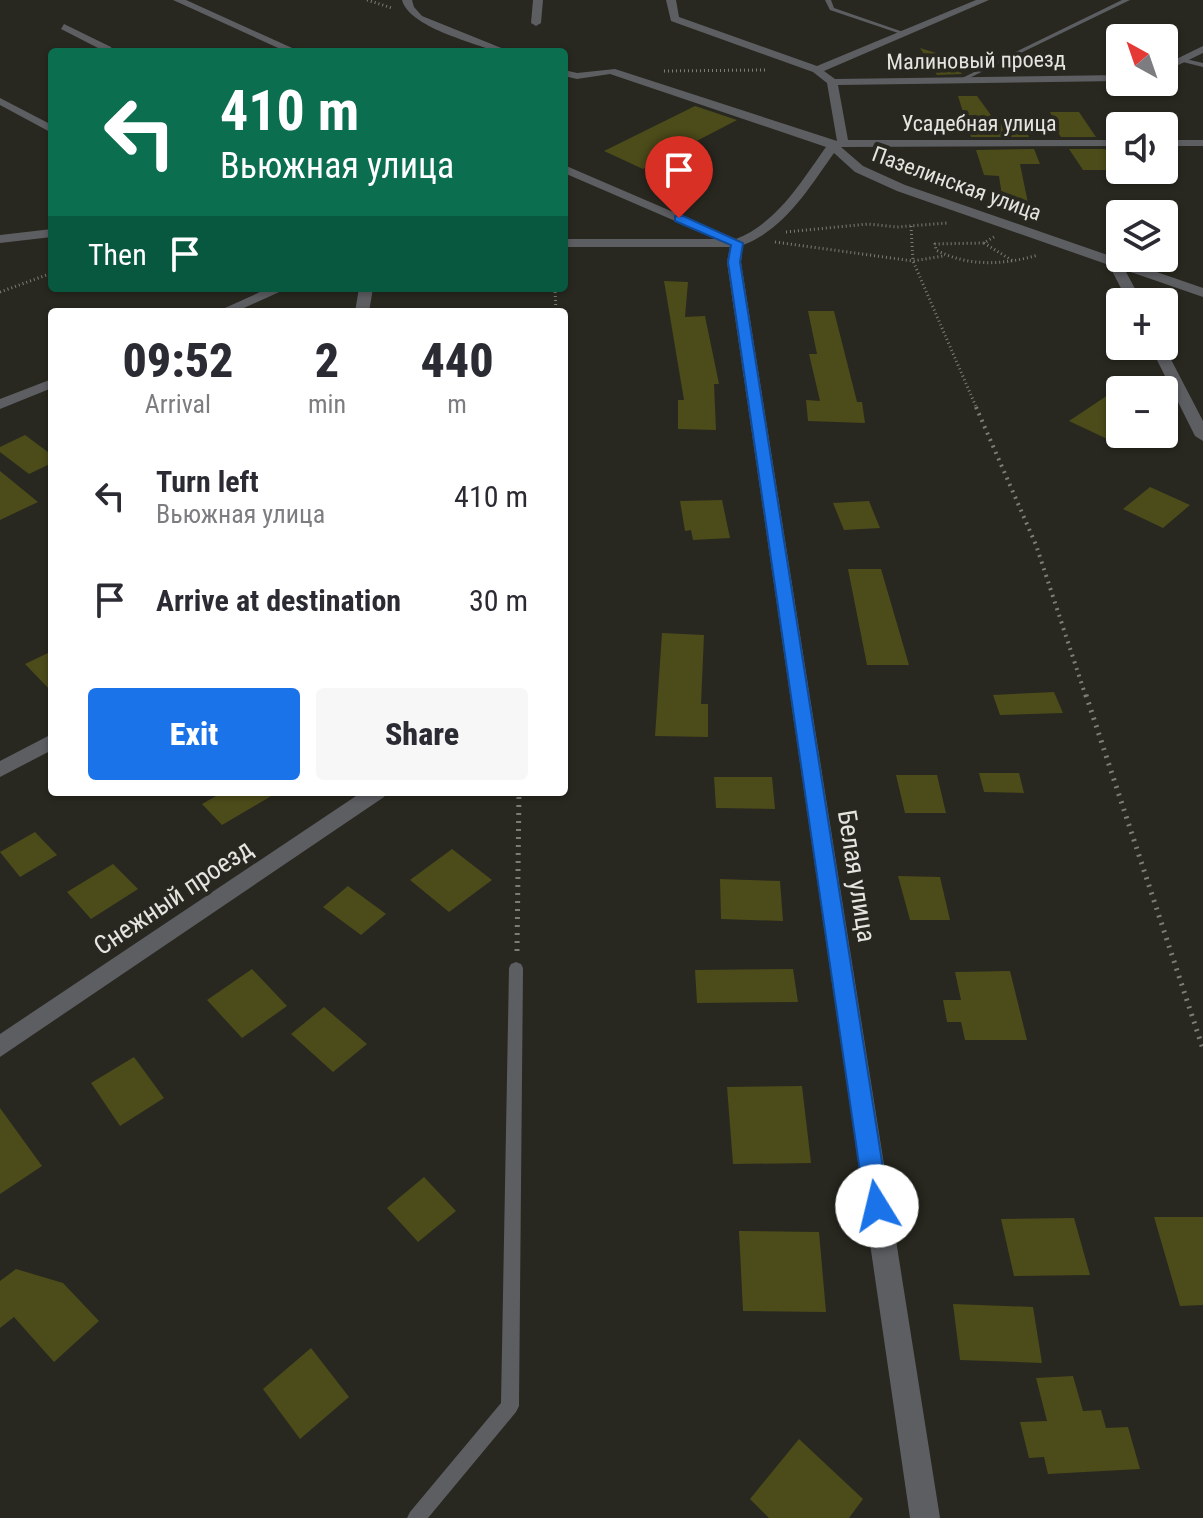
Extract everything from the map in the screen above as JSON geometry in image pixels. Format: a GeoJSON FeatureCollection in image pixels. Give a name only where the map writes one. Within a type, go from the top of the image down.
{"type":"FeatureCollection","features":[{"type":"Feature","properties":{"kind":"street"},"geometry":{"type":"LineString","coordinates":[[178,0],[287,48]]}},
{"type":"Feature","properties":{"kind":"street"},"geometry":{"type":"LineString","coordinates":[[407,0],[409,8],[419,18],[496,48]]}},
{"type":"Feature","properties":{"kind":"street"},"geometry":{"type":"LineString","coordinates":[[536,23],[538,0]]}},
{"type":"Feature","properties":{"kind":"street"},"geometry":{"type":"LineString","coordinates":[[568,243],[747,239],[790,205],[838,144],[832,82],[817,70],[674,19],[671,0]]}},
{"type":"Feature","properties":{"kind":"street"},"geometry":{"type":"LineString","coordinates":[[817,70],[984,0]]}},
{"type":"Feature","properties":{"kind":"street"},"geometry":{"type":"LineString","coordinates":[[64,27],[105,48]]}},
{"type":"Feature","properties":{"kind":"street"},"geometry":{"type":"LineString","coordinates":[[1178,62],[1203,49]]}},
{"type":"Feature","properties":{"kind":"street","name":"Пазелинская улица"},"geometry":{"type":"LineString","coordinates":[[568,74],[577,76],[611,71],[838,144],[859,169],[878,178],[1106,258]]}},
{"type":"Feature","properties":{"kind":"street","name":"Малиновый проезд"},"geometry":{"type":"LineString","coordinates":[[832,82],[1106,78]]}},
{"type":"Feature","properties":{"kind":"street"},"geometry":{"type":"LineString","coordinates":[[0,101],[48,128]]}},
{"type":"Feature","properties":{"kind":"street","name":"Усадебная улица"},"geometry":{"type":"LineString","coordinates":[[838,144],[1106,143]]}},
{"type":"Feature","properties":{"kind":"street"},"geometry":{"type":"LineString","coordinates":[[1178,143],[1203,143]]}},
{"type":"Feature","properties":{"kind":"street"},"geometry":{"type":"LineString","coordinates":[[568,171],[747,239]]}},
{"type":"Feature","properties":{"kind":"street"},"geometry":{"type":"LineString","coordinates":[[0,239],[48,233]]}},
{"type":"Feature","properties":{"kind":"street","name":"Белая улица"},"geometry":{"type":"LineString","coordinates":[[747,239],[734,262],[925,1518]]}},
{"type":"Feature","properties":{"kind":"street","name":"Пазелинская улица"},"geometry":{"type":"LineString","coordinates":[[1146,272],[1203,293]]}},
{"type":"Feature","properties":{"kind":"street"},"geometry":{"type":"LineString","coordinates":[[233,308],[271,292]]}},
{"type":"Feature","properties":{"kind":"street"},"geometry":{"type":"LineString","coordinates":[[1165,360],[1199,419],[1203,436]]}},
{"type":"Feature","properties":{"kind":"street"},"geometry":{"type":"LineString","coordinates":[[0,404],[48,385]]}},
{"type":"Feature","properties":{"kind":"street"},"geometry":{"type":"LineString","coordinates":[[0,770],[48,743]]}},
{"type":"Feature","properties":{"kind":"street","name":"Снежный проезд"},"geometry":{"type":"LineString","coordinates":[[0,1047],[371,796]]}},
{"type":"Feature","properties":{"kind":"lane"},"geometry":{"type":"LineString","coordinates":[[828,0],[832,9],[906,34]]}},
{"type":"Feature","properties":{"kind":"lane"},"geometry":{"type":"LineString","coordinates":[[961,80],[1127,0]]}},
{"type":"Feature","properties":{"kind":"lane"},"geometry":{"type":"LineString","coordinates":[[1181,60],[1203,65]]}},
{"type":"Feature","properties":{"kind":"lane"},"geometry":{"type":"LineString","coordinates":[[416,1518],[510,1406],[516,968]]}},
{"type":"Feature","properties":{"kind":"path"},"geometry":{"type":"LineString","coordinates":[[658,71],[769,70]]}},
{"type":"Feature","properties":{"kind":"path"},"geometry":{"type":"LineString","coordinates":[[747,239],[868,224],[911,226],[990,218]]}},
{"type":"Feature","properties":{"kind":"path"},"geometry":{"type":"LineString","coordinates":[[911,226],[913,261],[1036,545],[1203,1049]]}},
{"type":"Feature","properties":{"kind":"path"},"geometry":{"type":"LineString","coordinates":[[944,255],[936,250],[935,244],[965,246],[984,243],[994,237],[1005,238]]}},
{"type":"Feature","properties":{"kind":"path"},"geometry":{"type":"LineString","coordinates":[[747,239],[799,243],[913,261],[944,255],[1014,261],[1047,251]]}},
{"type":"Feature","properties":{"kind":"path"},"geometry":{"type":"LineString","coordinates":[[984,243],[1014,261]]}},
{"type":"Feature","properties":{"kind":"path"},"geometry":{"type":"LineString","coordinates":[[1025,250],[1038,255]]}},
{"type":"Feature","properties":{"kind":"path"},"geometry":{"type":"LineString","coordinates":[[0,292],[48,274]]}},
{"type":"Feature","properties":{"kind":"path"},"geometry":{"type":"LineString","coordinates":[[516,968],[519,796]]}},
{"type":"Feature","properties":{"kind":"building"},"geometry":{"type":"Polygon","coordinates":[[[920,48],[949,57],[962,74],[937,75],[920,48]]]}},
{"type":"Feature","properties":{"kind":"building"},"geometry":{"type":"Polygon","coordinates":[[[958,96],[977,96],[996,122],[1023,122],[1029,137],[971,137],[958,96]]]}},
{"type":"Feature","properties":{"kind":"building"},"geometry":{"type":"Polygon","coordinates":[[[695,106],[737,120],[643,169],[604,151],[695,106]]]}},
{"type":"Feature","properties":{"kind":"building"},"geometry":{"type":"Polygon","coordinates":[[[1050,112],[1079,112],[1096,137],[1061,137],[1051,122],[1056,123],[1050,112]]]}},
{"type":"Feature","properties":{"kind":"building"},"geometry":{"type":"Polygon","coordinates":[[[1034,149],[1040,164],[1020,164],[1028,203],[1003,202],[999,176],[984,175],[976,150],[1034,149]]]}},
{"type":"Feature","properties":{"kind":"building"},"geometry":{"type":"Polygon","coordinates":[[[1069,149],[1105,149],[1106,170],[1083,170],[1069,149]]]}},
{"type":"Feature","properties":{"kind":"building"},"geometry":{"type":"Polygon","coordinates":[[[664,281],[688,282],[685,317],[705,316],[719,384],[714,384],[716,430],[678,429],[678,400],[684,400],[664,281]]]}},
{"type":"Feature","properties":{"kind":"building"},"geometry":{"type":"Polygon","coordinates":[[[808,311],[834,311],[857,402],[862,402],[865,423],[808,421],[806,400],[820,401],[809,354],[817,354],[808,311]]]}},
{"type":"Feature","properties":{"kind":"building"},"geometry":{"type":"Polygon","coordinates":[[[1106,396],[1106,438],[1069,421],[1106,396]]]}},
{"type":"Feature","properties":{"kind":"building"},"geometry":{"type":"Polygon","coordinates":[[[25,435],[48,452],[48,465],[29,474],[0,452],[0,447],[25,435]]]}},
{"type":"Feature","properties":{"kind":"building"},"geometry":{"type":"Polygon","coordinates":[[[0,471],[38,502],[0,520],[0,471]]]}},
{"type":"Feature","properties":{"kind":"building"},"geometry":{"type":"Polygon","coordinates":[[[1150,487],[1190,505],[1163,528],[1123,509],[1150,487]]]}},
{"type":"Feature","properties":{"kind":"building"},"geometry":{"type":"Polygon","coordinates":[[[722,500],[730,538],[693,540],[691,530],[685,531],[680,501],[722,500]]]}},
{"type":"Feature","properties":{"kind":"building"},"geometry":{"type":"Polygon","coordinates":[[[869,501],[880,528],[844,530],[833,503],[869,501]]]}},
{"type":"Feature","properties":{"kind":"building"},"geometry":{"type":"Polygon","coordinates":[[[848,569],[881,569],[909,665],[867,665],[848,569]]]}},
{"type":"Feature","properties":{"kind":"building"},"geometry":{"type":"Polygon","coordinates":[[[662,633],[704,635],[701,704],[708,704],[708,737],[655,736],[662,633]]]}},
{"type":"Feature","properties":{"kind":"building"},"geometry":{"type":"Polygon","coordinates":[[[48,653],[48,688],[25,664],[48,653]]]}},
{"type":"Feature","properties":{"kind":"building"},"geometry":{"type":"Polygon","coordinates":[[[1054,692],[1063,713],[1000,715],[993,695],[1054,692]]]}},
{"type":"Feature","properties":{"kind":"building"},"geometry":{"type":"Polygon","coordinates":[[[979,773],[1019,773],[1024,793],[984,792],[979,773]]]}},
{"type":"Feature","properties":{"kind":"building"},"geometry":{"type":"Polygon","coordinates":[[[896,775],[937,775],[946,813],[905,813],[896,775]]]}},
{"type":"Feature","properties":{"kind":"building"},"geometry":{"type":"Polygon","coordinates":[[[714,777],[772,777],[775,809],[716,808],[714,777]]]}},
{"type":"Feature","properties":{"kind":"building"},"geometry":{"type":"Polygon","coordinates":[[[216,796],[271,796],[222,825],[202,804],[216,796]]]}},
{"type":"Feature","properties":{"kind":"building"},"geometry":{"type":"Polygon","coordinates":[[[35,832],[57,855],[20,877],[0,852],[35,832]]]}},
{"type":"Feature","properties":{"kind":"building"},"geometry":{"type":"Polygon","coordinates":[[[452,849],[492,880],[449,912],[410,880],[452,849]]]}},
{"type":"Feature","properties":{"kind":"building"},"geometry":{"type":"Polygon","coordinates":[[[113,864],[138,889],[91,919],[67,892],[113,864]]]}},
{"type":"Feature","properties":{"kind":"building"},"geometry":{"type":"Polygon","coordinates":[[[898,876],[940,877],[950,920],[910,920],[898,876]]]}},
{"type":"Feature","properties":{"kind":"building"},"geometry":{"type":"Polygon","coordinates":[[[720,879],[780,881],[783,921],[721,919],[720,879]]]}},
{"type":"Feature","properties":{"kind":"building"},"geometry":{"type":"Polygon","coordinates":[[[348,886],[386,914],[361,935],[323,907],[348,886]]]}},
{"type":"Feature","properties":{"kind":"building"},"geometry":{"type":"Polygon","coordinates":[[[252,969],[287,1006],[242,1038],[207,1000],[252,969]]]}},
{"type":"Feature","properties":{"kind":"building"},"geometry":{"type":"Polygon","coordinates":[[[793,969],[798,1002],[697,1003],[695,970],[793,969]]]}},
{"type":"Feature","properties":{"kind":"building"},"geometry":{"type":"Polygon","coordinates":[[[1010,971],[1027,1040],[965,1040],[961,1022],[947,1022],[943,1000],[961,1000],[955,972],[1010,971]]]}},
{"type":"Feature","properties":{"kind":"building"},"geometry":{"type":"Polygon","coordinates":[[[324,1007],[367,1044],[333,1072],[291,1034],[324,1007]]]}},
{"type":"Feature","properties":{"kind":"building"},"geometry":{"type":"Polygon","coordinates":[[[134,1057],[164,1098],[120,1126],[91,1083],[134,1057]]]}},
{"type":"Feature","properties":{"kind":"building"},"geometry":{"type":"Polygon","coordinates":[[[802,1086],[811,1163],[733,1164],[727,1087],[802,1086]]]}},
{"type":"Feature","properties":{"kind":"building"},"geometry":{"type":"Polygon","coordinates":[[[0,1108],[42,1166],[0,1194],[0,1108]]]}},
{"type":"Feature","properties":{"kind":"building"},"geometry":{"type":"Polygon","coordinates":[[[424,1177],[456,1211],[418,1242],[387,1208],[424,1177]]]}},
{"type":"Feature","properties":{"kind":"building"},"geometry":{"type":"Polygon","coordinates":[[[1154,1217],[1203,1217],[1203,1305],[1180,1306],[1154,1217]]]}},
{"type":"Feature","properties":{"kind":"building"},"geometry":{"type":"Polygon","coordinates":[[[1074,1218],[1090,1275],[1014,1276],[1001,1219],[1074,1218]]]}},
{"type":"Feature","properties":{"kind":"building"},"geometry":{"type":"Polygon","coordinates":[[[739,1231],[819,1232],[826,1312],[743,1311],[739,1231]]]}},
{"type":"Feature","properties":{"kind":"building"},"geometry":{"type":"Polygon","coordinates":[[[16,1269],[63,1283],[99,1321],[54,1362],[14,1317],[0,1328],[0,1281],[16,1269]]]}},
{"type":"Feature","properties":{"kind":"building"},"geometry":{"type":"Polygon","coordinates":[[[953,1304],[1033,1307],[1042,1363],[960,1360],[953,1304]]]}},
{"type":"Feature","properties":{"kind":"building"},"geometry":{"type":"Polygon","coordinates":[[[311,1348],[349,1397],[300,1439],[263,1389],[311,1348]]]}},
{"type":"Feature","properties":{"kind":"building"},"geometry":{"type":"Polygon","coordinates":[[[1073,1376],[1083,1411],[1101,1410],[1106,1428],[1128,1427],[1140,1469],[1048,1474],[1044,1457],[1029,1458],[1020,1422],[1047,1421],[1036,1378],[1073,1376]]]}},
{"type":"Feature","properties":{"kind":"building"},"geometry":{"type":"Polygon","coordinates":[[[799,1439],[863,1499],[849,1518],[769,1518],[750,1499],[799,1439]]]}},
{"type":"Feature","properties":{"kind":"route"},"geometry":{"type":"LineString","coordinates":[[679,218],[737,243],[734,262],[877,1206]]}}]}
